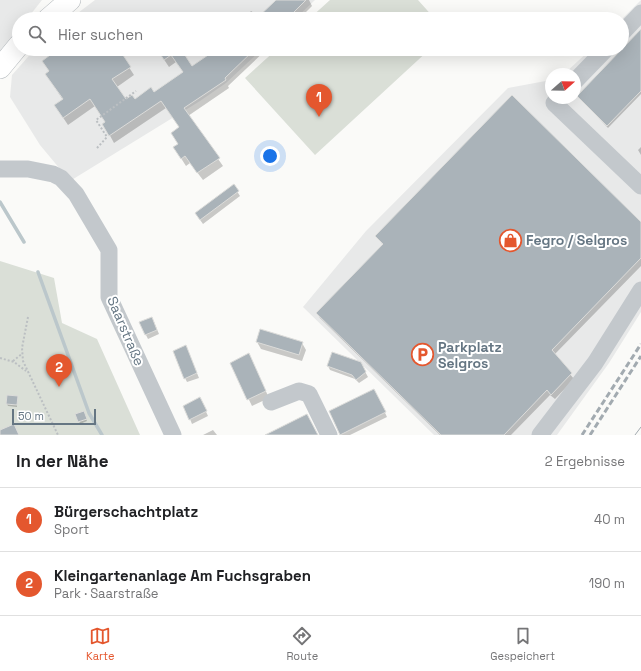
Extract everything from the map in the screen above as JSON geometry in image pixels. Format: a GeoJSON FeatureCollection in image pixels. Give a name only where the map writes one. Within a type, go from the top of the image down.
{"type":"FeatureCollection","features":[{"type":"Feature","properties":{"kind":"main road"},"geometry":{"type":"LineString","coordinates":[[56,12],[70,0]]}},
{"type":"Feature","properties":{"kind":"main road"},"geometry":{"type":"LineString","coordinates":[[0,68],[12,54]]}},
{"type":"Feature","properties":{"kind":"street"},"geometry":{"type":"LineString","coordinates":[[629,26],[641,13]]}},
{"type":"Feature","properties":{"kind":"street"},"geometry":{"type":"LineString","coordinates":[[581,75],[599,56]]}},
{"type":"Feature","properties":{"kind":"street"},"geometry":{"type":"LineString","coordinates":[[555,104],[641,186]]}},
{"type":"Feature","properties":{"kind":"street","name":"Saarstraße"},"geometry":{"type":"LineString","coordinates":[[0,169],[28,169],[53,174],[61,178],[76,194],[109,250],[109,297],[173,435]]}},
{"type":"Feature","properties":{"kind":"street"},"geometry":{"type":"LineString","coordinates":[[540,435],[595,363],[641,290]]}},
{"type":"Feature","properties":{"kind":"street"},"geometry":{"type":"LineString","coordinates":[[271,402],[299,391],[309,394],[329,435]]}},
{"type":"Feature","properties":{"kind":"path"},"geometry":{"type":"LineString","coordinates":[[97,148],[107,137],[96,120],[136,91]]}},
{"type":"Feature","properties":{"kind":"path"},"geometry":{"type":"LineString","coordinates":[[28,317],[23,353],[27,372],[58,435]]}},
{"type":"Feature","properties":{"kind":"path"},"geometry":{"type":"LineString","coordinates":[[13,361],[23,353]]}},
{"type":"Feature","properties":{"kind":"path"},"geometry":{"type":"LineString","coordinates":[[0,358],[13,361],[27,372]]}},
{"type":"Feature","properties":{"kind":"shaded area"},"geometry":{"type":"Polygon","coordinates":[[[0,0],[42,0],[33,12],[12,12],[12,39],[0,56],[0,0]]]}},
{"type":"Feature","properties":{"kind":"shaded area"},"geometry":{"type":"Polygon","coordinates":[[[95,0],[315,0],[302,12],[79,12],[95,0]]]}},
{"type":"Feature","properties":{"kind":"shaded area"},"geometry":{"type":"Polygon","coordinates":[[[330,0],[418,0],[429,12],[317,12],[330,0]]]}},
{"type":"Feature","properties":{"kind":"shaded area"},"geometry":{"type":"Polygon","coordinates":[[[641,0],[641,312],[609,363],[557,435],[434,435],[303,307],[366,231],[508,88],[545,81],[545,104],[581,104],[581,68],[570,68],[583,56],[629,56],[629,12],[641,0]]]}},
{"type":"Feature","properties":{"kind":"shaded area"},"geometry":{"type":"Polygon","coordinates":[[[29,56],[255,56],[226,83],[200,101],[70,181],[40,145],[10,97],[12,75],[29,56]]]}},
{"type":"Feature","properties":{"kind":"shaded area"},"geometry":{"type":"Polygon","coordinates":[[[269,56],[422,56],[315,155],[245,78],[269,56]]]}},
{"type":"Feature","properties":{"kind":"shaded area"},"geometry":{"type":"Polygon","coordinates":[[[0,261],[54,278],[62,323],[97,339],[140,435],[0,435],[0,261]]]}},
{"type":"Feature","properties":{"kind":"building"},"geometry":{"type":"Polygon","coordinates":[[[276,0],[306,0],[294,12],[263,12],[276,0]]]}},
{"type":"Feature","properties":{"kind":"building"},"geometry":{"type":"Polygon","coordinates":[[[641,29],[641,91],[607,126],[581,100],[581,92],[615,56],[629,56],[629,42],[641,29]]]}},
{"type":"Feature","properties":{"kind":"building"},"geometry":{"type":"Polygon","coordinates":[[[49,56],[124,56],[131,67],[112,79],[126,99],[132,95],[135,99],[151,87],[154,92],[183,72],[172,56],[186,56],[192,66],[207,56],[248,56],[225,78],[226,80],[184,108],[220,158],[197,173],[185,156],[181,159],[173,147],[178,144],[171,133],[179,127],[161,101],[109,136],[102,124],[105,122],[90,99],[63,118],[54,105],[63,99],[45,74],[49,71],[42,61],[49,56]]]}},
{"type":"Feature","properties":{"kind":"building"},"geometry":{"type":"Polygon","coordinates":[[[161,56],[170,56],[164,60],[161,56]]]}},
{"type":"Feature","properties":{"kind":"building","name":"Fegro / Selgros"},"geometry":{"type":"Polygon","coordinates":[[[512,95],[641,222],[641,258],[552,350],[572,373],[551,395],[547,390],[504,435],[441,435],[316,313],[383,244],[375,236],[512,95]]]}},
{"type":"Feature","properties":{"kind":"building"},"geometry":{"type":"Polygon","coordinates":[[[234,184],[239,191],[200,220],[195,213],[234,184]]]}},
{"type":"Feature","properties":{"kind":"building"},"geometry":{"type":"Polygon","coordinates":[[[152,317],[157,330],[145,335],[139,322],[152,317]]]}},
{"type":"Feature","properties":{"kind":"building"},"geometry":{"type":"Polygon","coordinates":[[[260,329],[303,342],[299,355],[256,342],[260,329]]]}},
{"type":"Feature","properties":{"kind":"building"},"geometry":{"type":"Polygon","coordinates":[[[186,345],[197,373],[184,379],[173,351],[186,345]]]}},
{"type":"Feature","properties":{"kind":"building"},"geometry":{"type":"Polygon","coordinates":[[[332,352],[361,362],[366,372],[356,380],[352,375],[327,366],[332,352]]]}},
{"type":"Feature","properties":{"kind":"building"},"geometry":{"type":"Polygon","coordinates":[[[249,353],[266,391],[247,400],[230,363],[249,353]]]}},
{"type":"Feature","properties":{"kind":"building"},"geometry":{"type":"Polygon","coordinates":[[[374,389],[386,412],[340,435],[329,411],[374,389]]]}},
{"type":"Feature","properties":{"kind":"building"},"geometry":{"type":"Polygon","coordinates":[[[7,395],[18,396],[17,405],[6,404],[7,395]]]}},
{"type":"Feature","properties":{"kind":"building"},"geometry":{"type":"Polygon","coordinates":[[[200,397],[207,411],[189,420],[183,406],[200,397]]]}},
{"type":"Feature","properties":{"kind":"building"},"geometry":{"type":"Polygon","coordinates":[[[84,411],[87,419],[78,422],[75,414],[84,411]]]}},
{"type":"Feature","properties":{"kind":"building"},"geometry":{"type":"Polygon","coordinates":[[[307,414],[318,435],[265,435],[307,414]]]}},
{"type":"Feature","properties":{"kind":"building"},"geometry":{"type":"Polygon","coordinates":[[[14,424],[19,435],[0,435],[0,430],[14,424]]]}},
{"type":"Feature","properties":{"kind":"waterway"},"geometry":{"type":"LineString","coordinates":[[0,202],[24,242]]}},
{"type":"Feature","properties":{"kind":"waterway"},"geometry":{"type":"LineString","coordinates":[[38,272],[89,413],[102,435]]}},
{"type":"Feature","properties":{"kind":"tram line"},"geometry":{"type":"LineString","coordinates":[[635,435],[641,427]]}},
{"type":"Feature","properties":{"kind":"railway"},"geometry":{"type":"LineString","coordinates":[[582,435],[641,344]]}},
{"type":"Feature","properties":{"kind":"railway"},"geometry":{"type":"LineString","coordinates":[[590,435],[641,356]]}},
{"type":"Feature","properties":{"kind":"place","name":"Bürgerschachtplatz"},"geometry":{"type":"Point","coordinates":[319,117]}},
{"type":"Feature","properties":{"kind":"place","name":"Fegro / Selgros"},"geometry":{"type":"Point","coordinates":[510,240]}},
{"type":"Feature","properties":{"kind":"place","name":"Parkplatz Selgros"},"geometry":{"type":"Point","coordinates":[422,355]}},
{"type":"Feature","properties":{"kind":"place","name":"Kleingartenanlage Am Fuchsgraben"},"geometry":{"type":"Point","coordinates":[59,387]}}]}
